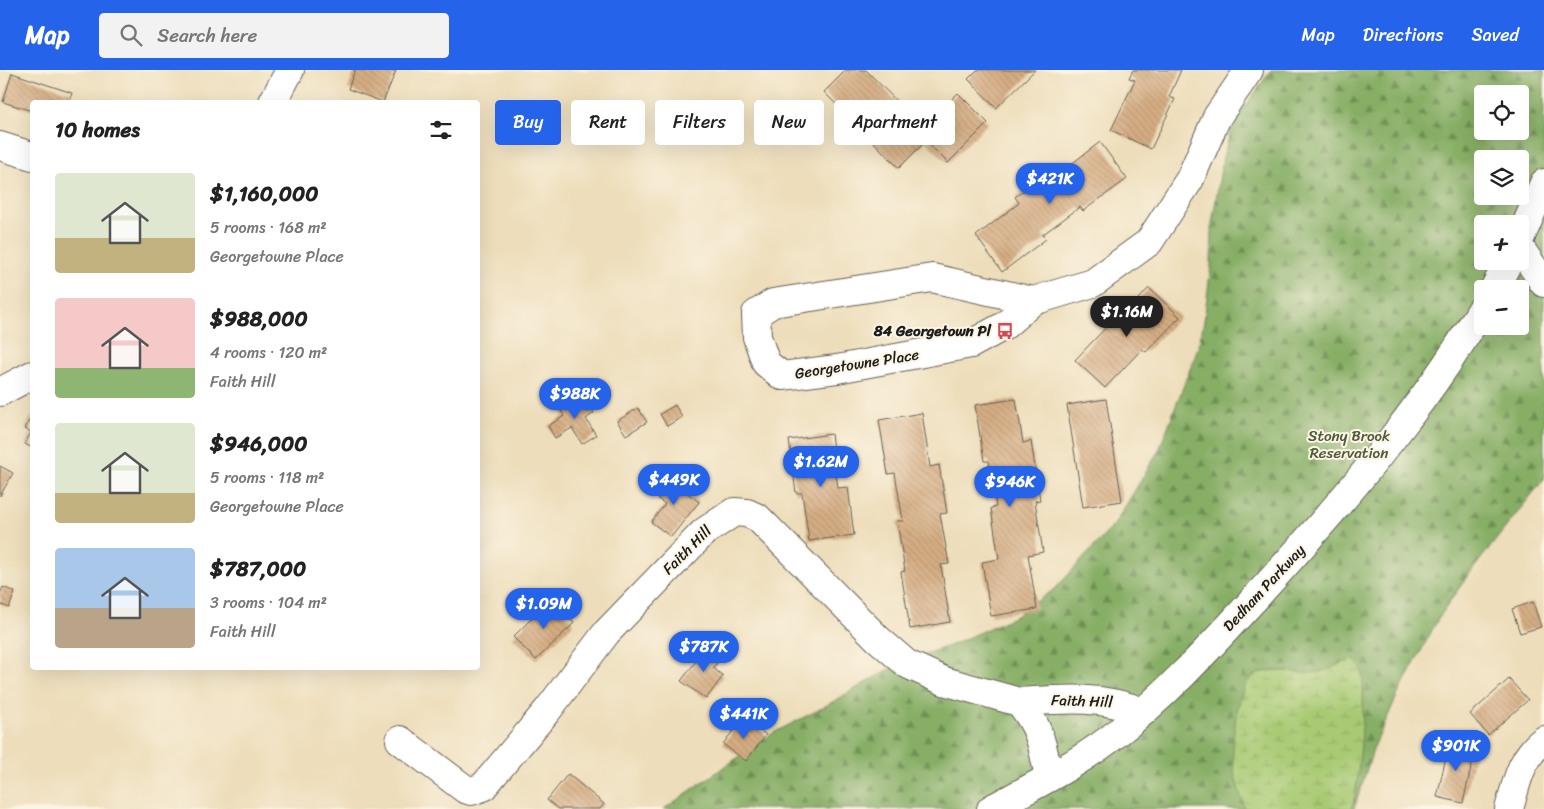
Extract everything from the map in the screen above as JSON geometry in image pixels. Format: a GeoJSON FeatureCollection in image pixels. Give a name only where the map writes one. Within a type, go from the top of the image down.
{"type":"FeatureCollection","features":[{"type":"Feature","properties":{"kind":"street"},"geometry":{"type":"LineString","coordinates":[[274,100],[290,70]]}},
{"type":"Feature","properties":{"kind":"street","name":"Georgetowne Place"},"geometry":{"type":"LineString","coordinates":[[1034,301],[932,278],[773,303],[756,314],[757,337],[766,363],[782,376],[837,369],[971,344],[1004,326],[1034,301],[1093,283],[1149,242],[1190,179],[1217,117],[1249,70]]}},
{"type":"Feature","properties":{"kind":"street"},"geometry":{"type":"LineString","coordinates":[[0,146],[30,155]]}},
{"type":"Feature","properties":{"kind":"street"},"geometry":{"type":"LineString","coordinates":[[1529,218],[1544,183]]}},
{"type":"Feature","properties":{"kind":"street"},"geometry":{"type":"LineString","coordinates":[[1529,261],[1544,283]]}},
{"type":"Feature","properties":{"kind":"street","name":"Dedham Parkway"},"geometry":{"type":"LineString","coordinates":[[991,809],[1049,777],[1110,738],[1143,712],[1205,652],[1332,514],[1411,413],[1474,321]]}},
{"type":"Feature","properties":{"kind":"street"},"geometry":{"type":"LineString","coordinates":[[0,392],[30,376]]}},
{"type":"Feature","properties":{"kind":"street","name":"Faith Hill"},"geometry":{"type":"LineString","coordinates":[[400,740],[465,789],[471,790],[483,787],[547,711],[608,632],[704,532],[734,512],[747,513],[758,518],[878,639],[907,664],[944,682],[1019,702],[1069,698],[1104,700],[1122,703],[1143,712]]}},
{"type":"Feature","properties":{"kind":"street","name":"Faith Hill"},"geometry":{"type":"LineString","coordinates":[[1019,702],[1032,717],[1039,732],[1049,777]]}},
{"type":"Feature","properties":{"kind":"street"},"geometry":{"type":"LineString","coordinates":[[1508,809],[1520,770],[1531,750],[1544,740]]}},
{"type":"Feature","properties":{"kind":"green space","name":"Stony Brook Reservation"},"geometry":{"type":"Polygon","coordinates":[[[1271,70],[1544,70],[1544,479],[1465,579],[1437,621],[1397,696],[1374,747],[1354,809],[664,809],[773,733],[822,708],[903,661],[949,646],[1016,616],[1056,588],[1114,525],[1159,450],[1198,348],[1204,321],[1211,265],[1212,224],[1223,157],[1233,124],[1271,70]]]}},
{"type":"Feature","properties":{"kind":"green space"},"geometry":{"type":"Polygon","coordinates":[[[1354,660],[1361,669],[1363,679],[1363,716],[1357,783],[1351,809],[1245,809],[1235,773],[1233,752],[1236,714],[1243,690],[1249,680],[1255,675],[1271,671],[1319,672],[1354,660]]]}},
{"type":"Feature","properties":{"kind":"building"},"geometry":{"type":"Polygon","coordinates":[[[355,70],[396,71],[384,100],[378,100],[348,89],[355,70]]]}},
{"type":"Feature","properties":{"kind":"building"},"geometry":{"type":"Polygon","coordinates":[[[846,70],[866,70],[895,100],[834,100],[834,102],[824,92],[846,70]]]}},
{"type":"Feature","properties":{"kind":"building"},"geometry":{"type":"Polygon","coordinates":[[[977,70],[1035,70],[996,108],[968,79],[977,70]]]}},
{"type":"Feature","properties":{"kind":"building"},"geometry":{"type":"Polygon","coordinates":[[[1133,70],[1181,70],[1169,97],[1175,99],[1151,149],[1111,130],[1135,80],[1129,78],[1133,70]]]}},
{"type":"Feature","properties":{"kind":"building"},"geometry":{"type":"Polygon","coordinates":[[[12,73],[72,93],[70,100],[30,100],[30,110],[3,102],[12,73]]]}},
{"type":"Feature","properties":{"kind":"building"},"geometry":{"type":"Polygon","coordinates":[[[958,93],[988,123],[948,163],[930,145],[955,145],[955,100],[951,100],[958,93]]]}},
{"type":"Feature","properties":{"kind":"building"},"geometry":{"type":"Polygon","coordinates":[[[1100,142],[1127,179],[1083,211],[1080,207],[1042,235],[1046,239],[1002,272],[976,236],[1019,203],[1015,197],[1053,169],[1057,175],[1100,142]]]}},
{"type":"Feature","properties":{"kind":"building"},"geometry":{"type":"Polygon","coordinates":[[[876,145],[922,145],[899,168],[876,145]]]}},
{"type":"Feature","properties":{"kind":"building"},"geometry":{"type":"Polygon","coordinates":[[[1149,288],[1180,317],[1146,352],[1142,349],[1105,388],[1075,360],[1112,321],[1116,324],[1149,288]]]}},
{"type":"Feature","properties":{"kind":"building"},"geometry":{"type":"Polygon","coordinates":[[[583,395],[594,413],[586,419],[596,435],[582,444],[572,428],[555,438],[548,426],[564,416],[560,409],[583,395]]]}},
{"type":"Feature","properties":{"kind":"building"},"geometry":{"type":"Polygon","coordinates":[[[1016,399],[1023,443],[1031,441],[1040,500],[1035,501],[1043,552],[1028,555],[1037,609],[991,616],[982,562],[999,559],[991,508],[996,507],[989,461],[984,461],[975,405],[1016,399]]]}},
{"type":"Feature","properties":{"kind":"building"},"geometry":{"type":"Polygon","coordinates":[[[1106,399],[1122,501],[1083,507],[1067,405],[1106,399]]]}},
{"type":"Feature","properties":{"kind":"building"},"geometry":{"type":"Polygon","coordinates":[[[675,405],[682,417],[667,426],[660,414],[675,405]]]}},
{"type":"Feature","properties":{"kind":"building"},"geometry":{"type":"Polygon","coordinates":[[[638,408],[647,422],[626,435],[617,421],[638,408]]]}},
{"type":"Feature","properties":{"kind":"building"},"geometry":{"type":"Polygon","coordinates":[[[922,413],[930,467],[939,465],[947,513],[940,514],[949,564],[941,565],[950,622],[910,629],[901,572],[905,571],[897,521],[903,521],[895,473],[888,474],[879,420],[922,413]]]}},
{"type":"Feature","properties":{"kind":"building"},"geometry":{"type":"Polygon","coordinates":[[[30,419],[30,432],[25,429],[30,419]]]}},
{"type":"Feature","properties":{"kind":"building"},"geometry":{"type":"Polygon","coordinates":[[[30,434],[30,447],[25,444],[30,434]]]}},
{"type":"Feature","properties":{"kind":"building"},"geometry":{"type":"Polygon","coordinates":[[[831,434],[838,488],[848,487],[854,535],[809,541],[802,493],[796,493],[789,440],[831,434]]]}},
{"type":"Feature","properties":{"kind":"building"},"geometry":{"type":"Polygon","coordinates":[[[0,466],[13,473],[0,496],[0,466]]]}},
{"type":"Feature","properties":{"kind":"building"},"geometry":{"type":"Polygon","coordinates":[[[671,472],[681,480],[677,485],[699,502],[671,537],[651,522],[665,504],[658,499],[666,488],[661,484],[671,472]]]}},
{"type":"Feature","properties":{"kind":"building"},"geometry":{"type":"Polygon","coordinates":[[[3,587],[15,592],[9,608],[0,604],[0,594],[3,587]]]}},
{"type":"Feature","properties":{"kind":"building"},"geometry":{"type":"Polygon","coordinates":[[[551,599],[574,623],[536,660],[513,637],[551,599]]]}},
{"type":"Feature","properties":{"kind":"building"},"geometry":{"type":"Polygon","coordinates":[[[1533,602],[1541,627],[1520,633],[1512,609],[1533,602]]]}},
{"type":"Feature","properties":{"kind":"building"},"geometry":{"type":"Polygon","coordinates":[[[709,644],[724,655],[713,668],[723,676],[706,699],[681,681],[709,644]]]}},
{"type":"Feature","properties":{"kind":"building"},"geometry":{"type":"Polygon","coordinates":[[[1509,679],[1528,700],[1488,735],[1470,714],[1509,679]]]}},
{"type":"Feature","properties":{"kind":"building"},"geometry":{"type":"Polygon","coordinates":[[[743,718],[766,735],[746,761],[723,744],[743,718]]]}},
{"type":"Feature","properties":{"kind":"building"},"geometry":{"type":"Polygon","coordinates":[[[1450,740],[1476,746],[1463,803],[1437,797],[1450,740]]]}},
{"type":"Feature","properties":{"kind":"building"},"geometry":{"type":"Polygon","coordinates":[[[568,774],[604,804],[600,809],[558,809],[547,800],[568,774]]]}},
{"type":"Feature","properties":{"kind":"place","name":"84 Georgetown Pl"},"geometry":{"type":"Point","coordinates":[1005,331]}}]}
